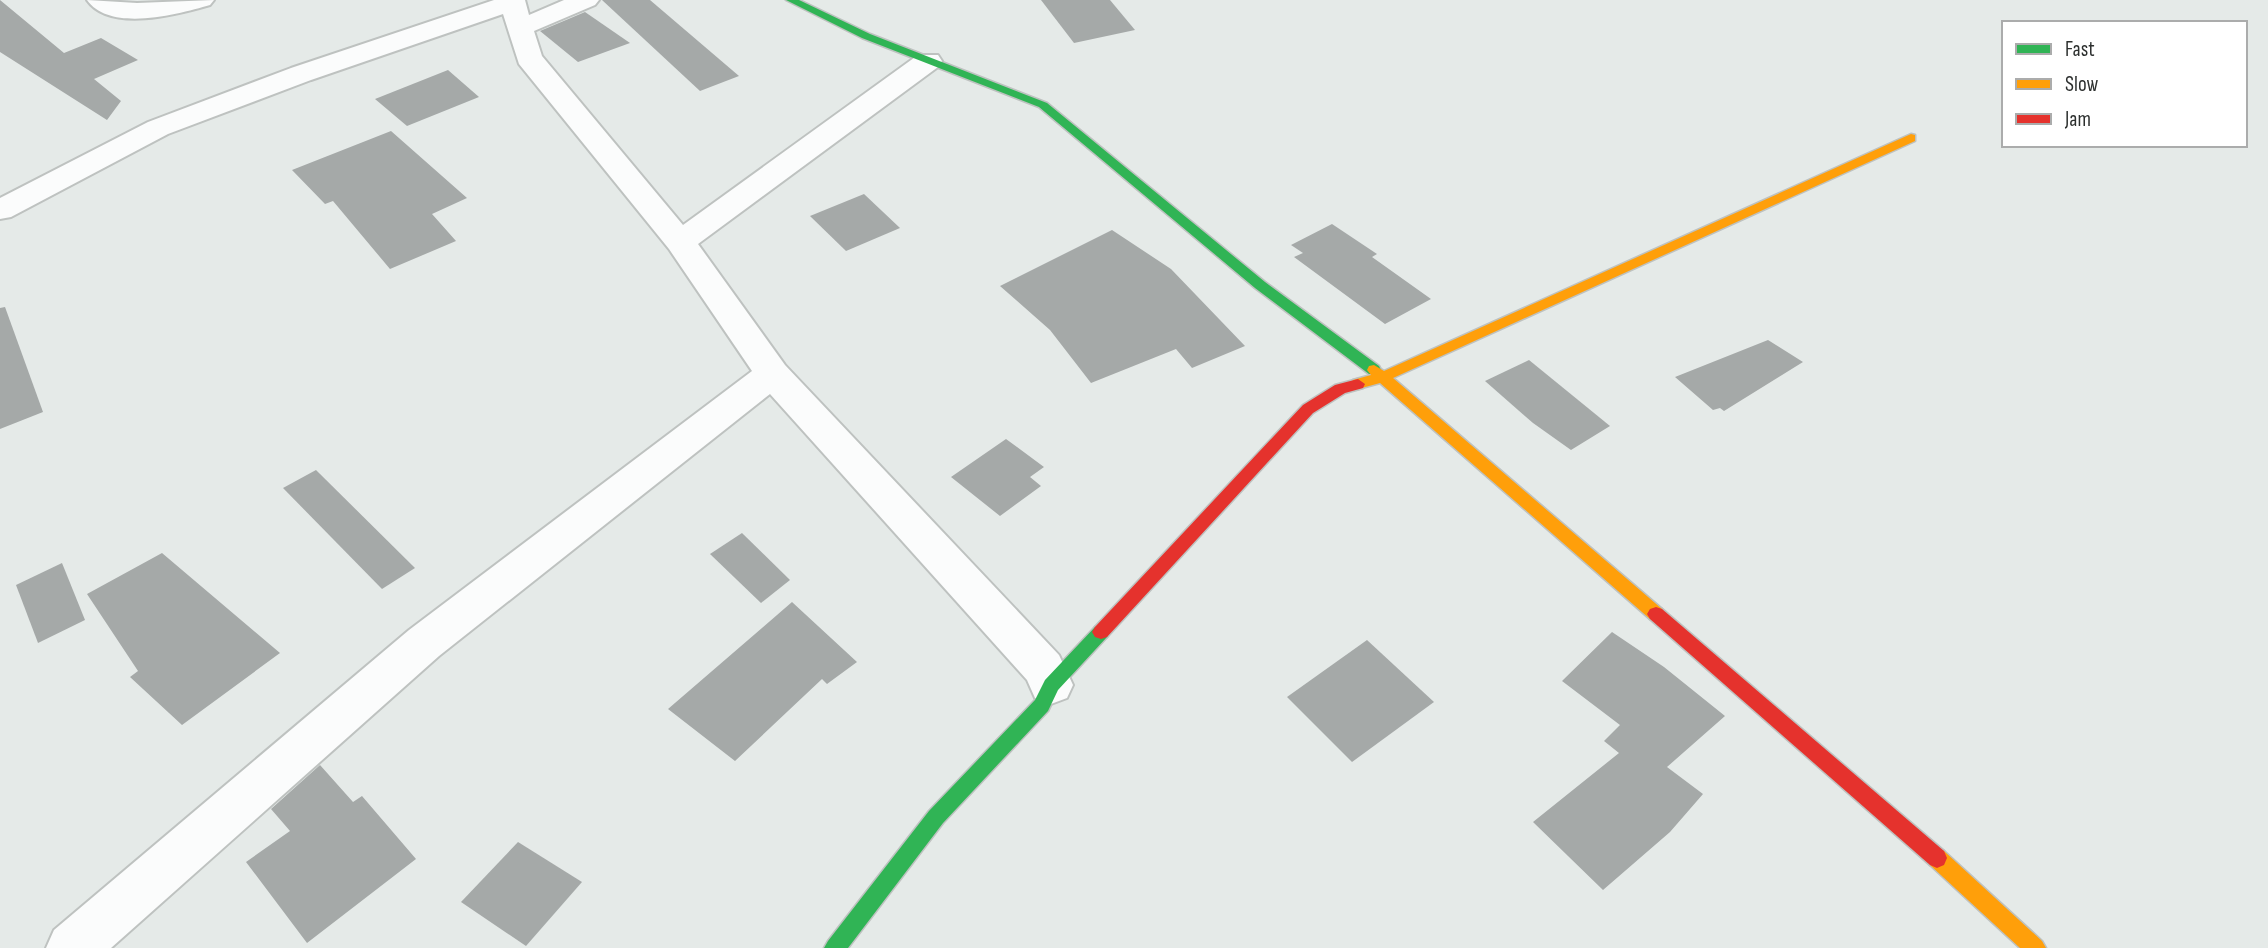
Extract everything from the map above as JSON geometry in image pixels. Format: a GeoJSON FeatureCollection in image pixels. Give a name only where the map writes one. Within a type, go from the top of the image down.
{"type":"FeatureCollection","features":[{"type":"Feature","properties":{"kind":"street"},"geometry":{"type":"LineString","coordinates":[[100,0],[114,8],[142,13],[201,0]]}},
{"type":"Feature","properties":{"kind":"street"},"geometry":{"type":"LineString","coordinates":[[0,210],[158,128],[301,74],[516,10],[586,0]]}},
{"type":"Feature","properties":{"kind":"street"},"geometry":{"type":"LineString","coordinates":[[791,0],[928,61],[1043,105],[1260,285],[1383,377],[1944,864],[2035,948]]}},
{"type":"Feature","properties":{"kind":"street"},"geometry":{"type":"LineString","coordinates":[[516,10],[529,58],[680,242],[772,374],[1042,668],[1051,685]]}},
{"type":"Feature","properties":{"kind":"street"},"geometry":{"type":"LineString","coordinates":[[680,242],[928,61]]}},
{"type":"Feature","properties":{"kind":"street"},"geometry":{"type":"LineString","coordinates":[[835,948],[936,817],[1042,705],[1051,685],[1308,409],[1339,389],[1383,377],[1911,138]]}},
{"type":"Feature","properties":{"kind":"street"},"geometry":{"type":"LineString","coordinates":[[72,948],[424,643],[772,374]]}},
{"type":"Feature","properties":{"kind":"building"},"geometry":{"type":"Polygon","coordinates":[[[0,0],[64,53],[101,38],[138,60],[94,79],[121,101],[107,120],[0,52],[0,0]]]}},
{"type":"Feature","properties":{"kind":"building"},"geometry":{"type":"Polygon","coordinates":[[[602,0],[650,0],[739,76],[700,91],[602,0]]]}},
{"type":"Feature","properties":{"kind":"building"},"geometry":{"type":"Polygon","coordinates":[[[1041,0],[1110,0],[1135,30],[1074,43],[1041,0]]]}},
{"type":"Feature","properties":{"kind":"building"},"geometry":{"type":"Polygon","coordinates":[[[585,12],[630,43],[578,62],[540,31],[585,12]]]}},
{"type":"Feature","properties":{"kind":"building"},"geometry":{"type":"Polygon","coordinates":[[[448,70],[479,97],[407,126],[375,99],[448,70]]]}},
{"type":"Feature","properties":{"kind":"building"},"geometry":{"type":"Polygon","coordinates":[[[391,131],[467,198],[432,214],[456,241],[390,269],[333,201],[325,204],[292,170],[391,131]]]}},
{"type":"Feature","properties":{"kind":"building"},"geometry":{"type":"Polygon","coordinates":[[[864,194],[900,228],[846,251],[810,216],[864,194]]]}},
{"type":"Feature","properties":{"kind":"building"},"geometry":{"type":"Polygon","coordinates":[[[1332,224],[1377,254],[1372,257],[1431,299],[1385,324],[1294,257],[1303,253],[1291,245],[1332,224]]]}},
{"type":"Feature","properties":{"kind":"building"},"geometry":{"type":"Polygon","coordinates":[[[1112,230],[1171,269],[1245,346],[1192,368],[1176,349],[1091,383],[1050,330],[1000,286],[1112,230]]]}},
{"type":"Feature","properties":{"kind":"building"},"geometry":{"type":"Polygon","coordinates":[[[5,307],[43,412],[0,429],[0,308],[5,307]]]}},
{"type":"Feature","properties":{"kind":"building"},"geometry":{"type":"Polygon","coordinates":[[[1768,340],[1803,362],[1724,411],[1720,408],[1713,410],[1675,377],[1768,340]]]}},
{"type":"Feature","properties":{"kind":"building"},"geometry":{"type":"Polygon","coordinates":[[[1529,360],[1610,426],[1571,450],[1533,423],[1485,381],[1529,360]]]}},
{"type":"Feature","properties":{"kind":"building"},"geometry":{"type":"Polygon","coordinates":[[[1006,439],[1044,467],[1030,477],[1041,486],[1000,516],[951,477],[1006,439]]]}},
{"type":"Feature","properties":{"kind":"building"},"geometry":{"type":"Polygon","coordinates":[[[316,470],[415,568],[382,589],[283,488],[316,470]]]}},
{"type":"Feature","properties":{"kind":"building"},"geometry":{"type":"Polygon","coordinates":[[[742,533],[790,580],[761,603],[710,554],[742,533]]]}},
{"type":"Feature","properties":{"kind":"building"},"geometry":{"type":"Polygon","coordinates":[[[162,553],[280,653],[182,725],[130,677],[138,671],[87,594],[162,553]]]}},
{"type":"Feature","properties":{"kind":"building"},"geometry":{"type":"Polygon","coordinates":[[[62,563],[85,620],[38,643],[16,585],[62,563]]]}},
{"type":"Feature","properties":{"kind":"building"},"geometry":{"type":"Polygon","coordinates":[[[792,602],[857,662],[827,684],[822,679],[735,761],[668,709],[792,602]]]}},
{"type":"Feature","properties":{"kind":"building"},"geometry":{"type":"Polygon","coordinates":[[[1612,632],[1664,667],[1725,716],[1667,767],[1703,794],[1670,832],[1603,890],[1533,822],[1619,753],[1604,741],[1620,725],[1562,681],[1612,632]]]}},
{"type":"Feature","properties":{"kind":"building"},"geometry":{"type":"Polygon","coordinates":[[[1367,640],[1434,702],[1352,762],[1287,697],[1367,640]]]}},
{"type":"Feature","properties":{"kind":"building"},"geometry":{"type":"Polygon","coordinates":[[[320,765],[353,802],[362,796],[416,859],[307,943],[246,862],[290,831],[271,809],[320,765]]]}},
{"type":"Feature","properties":{"kind":"building"},"geometry":{"type":"Polygon","coordinates":[[[518,842],[582,882],[526,946],[461,902],[518,842]]]}},
{"type":"Feature","properties":{"kind":"traffic: fast"},"geometry":{"type":"LineString","coordinates":[[791,0],[866,36],[1043,105],[1260,285],[1374,370]]}},
{"type":"Feature","properties":{"kind":"traffic: fast"},"geometry":{"type":"LineString","coordinates":[[835,948],[936,817],[1042,705],[1051,685],[1101,632]]}},
{"type":"Feature","properties":{"kind":"traffic: slow"},"geometry":{"type":"LineString","coordinates":[[1358,384],[1383,377],[1911,138]]}},
{"type":"Feature","properties":{"kind":"traffic: slow"},"geometry":{"type":"LineString","coordinates":[[1374,370],[1656,614]]}},
{"type":"Feature","properties":{"kind":"traffic: slow"},"geometry":{"type":"LineString","coordinates":[[1937,858],[2035,948]]}},
{"type":"Feature","properties":{"kind":"traffic: jam"},"geometry":{"type":"LineString","coordinates":[[1101,632],[1308,409],[1340,389],[1358,384]]}},
{"type":"Feature","properties":{"kind":"traffic: jam"},"geometry":{"type":"LineString","coordinates":[[1656,614],[1937,858]]}}]}
